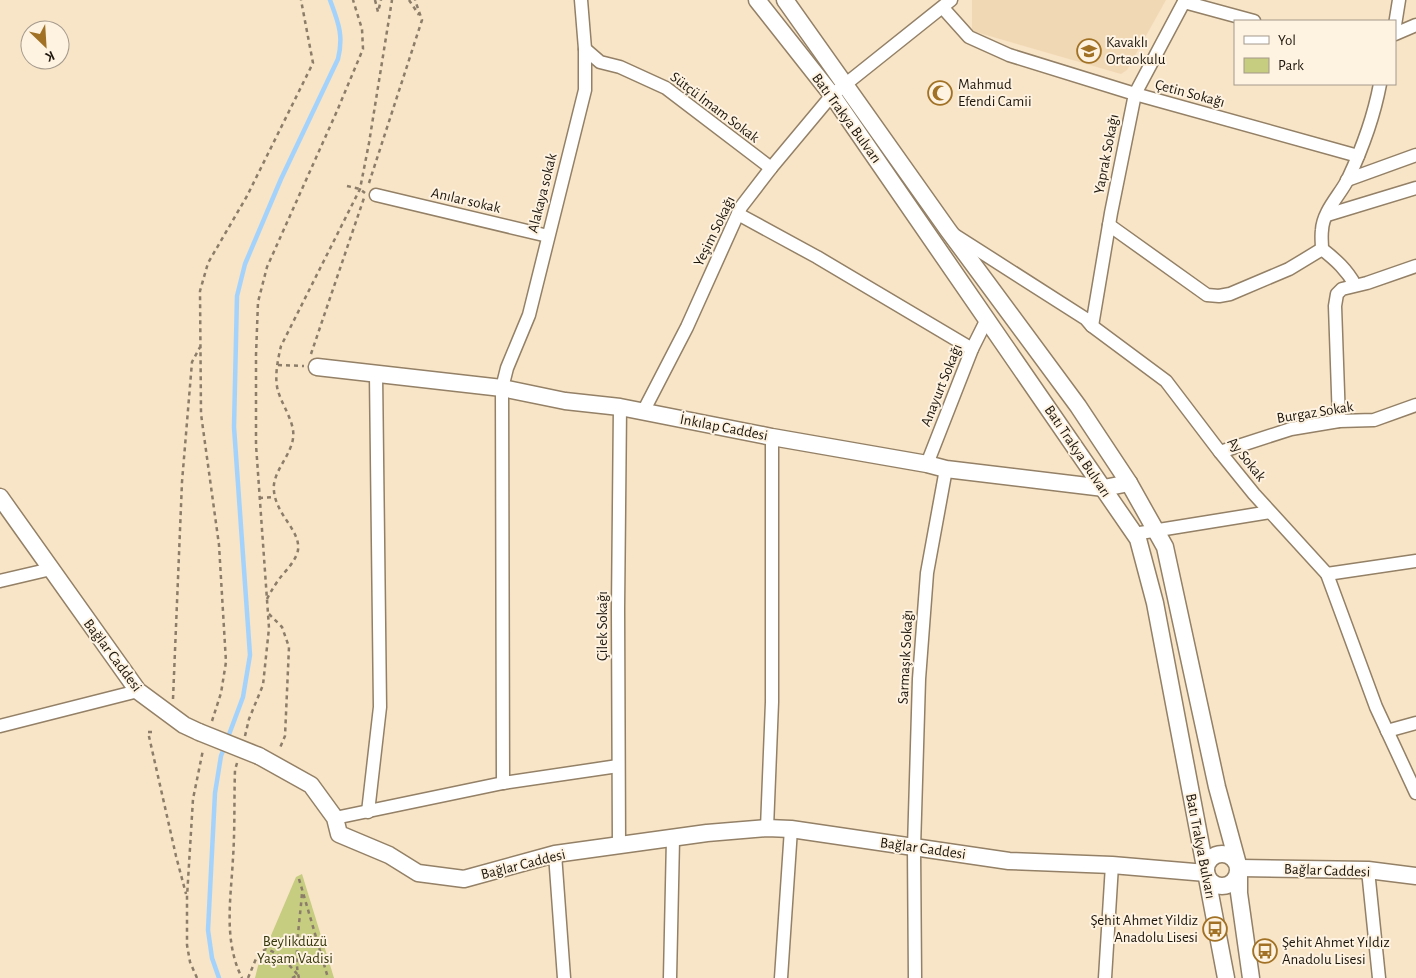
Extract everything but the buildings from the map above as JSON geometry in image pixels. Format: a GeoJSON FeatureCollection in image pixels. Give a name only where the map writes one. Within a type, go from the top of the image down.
{"type":"FeatureCollection","features":[{"type":"Feature","properties":{"kind":"street","name":"Alakaya sokak"},"geometry":{"type":"LineString","coordinates":[[503,783],[502,388],[507,368],[529,315],[585,90],[585,49],[581,0]]}},
{"type":"Feature","properties":{"kind":"street","name":"Batı Trakya Bulvarı"},"geometry":{"type":"LineString","coordinates":[[757,0],[832,95],[1138,540],[1155,603],[1226,978]]}},
{"type":"Feature","properties":{"kind":"street","name":"Batı Trakya Bulvarı"},"geometry":{"type":"LineString","coordinates":[[785,0],[948,230],[1078,406],[1129,483],[1165,548],[1217,787],[1239,868],[1239,893],[1251,978]]}},
{"type":"Feature","properties":{"kind":"street"},"geometry":{"type":"LineString","coordinates":[[1396,20],[1399,0]]}},
{"type":"Feature","properties":{"kind":"street"},"geometry":{"type":"LineString","coordinates":[[1184,1],[1250,20]]}},
{"type":"Feature","properties":{"kind":"street","name":"Yaprak Sokağı"},"geometry":{"type":"LineString","coordinates":[[1092,326],[1109,225],[1135,94],[1184,1]]}},
{"type":"Feature","properties":{"kind":"street","name":"Yeşim Sokağı"},"geometry":{"type":"LineString","coordinates":[[643,412],[687,327],[738,214],[771,168],[832,95],[947,4]]}},
{"type":"Feature","properties":{"kind":"street","name":"Çetin Sokağı"},"geometry":{"type":"LineString","coordinates":[[947,4],[968,37],[1009,55],[1135,94],[1358,156]]}},
{"type":"Feature","properties":{"kind":"street"},"geometry":{"type":"LineString","coordinates":[[1396,34],[1416,25]]}},
{"type":"Feature","properties":{"kind":"street","name":"Sütçü İmam Sokak"},"geometry":{"type":"LineString","coordinates":[[585,49],[600,62],[620,67],[666,88],[771,168]]}},
{"type":"Feature","properties":{"kind":"street"},"geometry":{"type":"LineString","coordinates":[[1322,249],[1322,228],[1358,156],[1376,104],[1380,85]]}},
{"type":"Feature","properties":{"kind":"street"},"geometry":{"type":"LineString","coordinates":[[1347,180],[1416,155]]}},
{"type":"Feature","properties":{"kind":"street"},"geometry":{"type":"LineString","coordinates":[[1327,215],[1416,188]]}},
{"type":"Feature","properties":{"kind":"street","name":"Anılar sokak"},"geometry":{"type":"LineString","coordinates":[[376,196],[548,236]]}},
{"type":"Feature","properties":{"kind":"street"},"geometry":{"type":"LineString","coordinates":[[738,214],[826,262],[972,349]]}},
{"type":"Feature","properties":{"kind":"street"},"geometry":{"type":"LineString","coordinates":[[1109,225],[1208,295],[1230,294],[1289,269],[1322,249]]}},
{"type":"Feature","properties":{"kind":"street","name":"Ay Sokak"},"geometry":{"type":"LineString","coordinates":[[948,230],[1086,319],[1092,326],[1166,380],[1220,452],[1270,512],[1327,574],[1387,731],[1416,793]]}},
{"type":"Feature","properties":{"kind":"street"},"geometry":{"type":"LineString","coordinates":[[1322,249],[1340,263],[1349,273],[1356,286]]}},
{"type":"Feature","properties":{"kind":"street"},"geometry":{"type":"LineString","coordinates":[[1339,421],[1335,306],[1337,294],[1342,289],[1416,266]]}},
{"type":"Feature","properties":{"kind":"street","name":"Anayurt Sokağı"},"geometry":{"type":"LineString","coordinates":[[927,464],[972,349],[987,320]]}},
{"type":"Feature","properties":{"kind":"street","name":"İnkılap Caddesi"},"geometry":{"type":"LineString","coordinates":[[318,367],[502,388],[565,401],[620,407],[946,469],[1104,488],[1129,483]]}},
{"type":"Feature","properties":{"kind":"street"},"geometry":{"type":"LineString","coordinates":[[368,812],[380,707],[376,374]]}},
{"type":"Feature","properties":{"kind":"street","name":"Burgaz Sokak"},"geometry":{"type":"LineString","coordinates":[[1220,452],[1292,429],[1339,421],[1374,420],[1416,405]]}},
{"type":"Feature","properties":{"kind":"street","name":"Çilek Sokağı"},"geometry":{"type":"LineString","coordinates":[[619,844],[620,407]]}},
{"type":"Feature","properties":{"kind":"street"},"geometry":{"type":"LineString","coordinates":[[767,828],[772,702],[772,437]]}},
{"type":"Feature","properties":{"kind":"street","name":"Sarmaşık Sokağı"},"geometry":{"type":"LineString","coordinates":[[915,978],[914,848],[920,679],[927,572],[946,469]]}},
{"type":"Feature","properties":{"kind":"street","name":"Bağlar Caddesi"},"geometry":{"type":"LineString","coordinates":[[0,496],[138,692],[184,725],[259,756],[311,785],[336,818],[339,834],[390,855],[418,873],[464,879],[555,854],[707,833],[767,828],[791,829],[1009,861],[1112,865],[1206,873]]}},
{"type":"Feature","properties":{"kind":"street"},"geometry":{"type":"LineString","coordinates":[[1134,534],[1270,512]]}},
{"type":"Feature","properties":{"kind":"street"},"geometry":{"type":"LineString","coordinates":[[1327,574],[1416,561]]}},
{"type":"Feature","properties":{"kind":"street"},"geometry":{"type":"LineString","coordinates":[[0,581],[51,569]]}},
{"type":"Feature","properties":{"kind":"street"},"geometry":{"type":"LineString","coordinates":[[0,726],[138,692]]}},
{"type":"Feature","properties":{"kind":"street"},"geometry":{"type":"LineString","coordinates":[[1387,731],[1416,723]]}},
{"type":"Feature","properties":{"kind":"street"},"geometry":{"type":"LineString","coordinates":[[336,818],[503,783],[618,766]]}},
{"type":"Feature","properties":{"kind":"street"},"geometry":{"type":"LineString","coordinates":[[781,978],[791,829]]}},
{"type":"Feature","properties":{"kind":"street"},"geometry":{"type":"LineString","coordinates":[[670,978],[673,839]]}},
{"type":"Feature","properties":{"kind":"street"},"geometry":{"type":"LineString","coordinates":[[555,854],[564,978]]}},
{"type":"Feature","properties":{"kind":"street"},"geometry":{"type":"LineString","coordinates":[[1220,854],[1230,856],[1239,868],[1236,879],[1228,886],[1217,886],[1208,878],[1206,873],[1211,858],[1220,854]]}},
{"type":"Feature","properties":{"kind":"street"},"geometry":{"type":"LineString","coordinates":[[1105,978],[1112,865]]}},
{"type":"Feature","properties":{"kind":"street","name":"Bağlar Caddesi"},"geometry":{"type":"LineString","coordinates":[[1239,868],[1368,870],[1416,876]]}},
{"type":"Feature","properties":{"kind":"street"},"geometry":{"type":"LineString","coordinates":[[1368,870],[1380,978]]}},
{"type":"Feature","properties":{"kind":"path"},"geometry":{"type":"LineString","coordinates":[[197,978],[190,962],[187,945],[192,799],[205,734],[221,693],[226,662],[220,544],[201,414],[200,291],[208,263],[247,196],[313,64],[302,0]]}},
{"type":"Feature","properties":{"kind":"path"},"geometry":{"type":"LineString","coordinates":[[244,738],[249,718],[263,686],[269,628],[259,498],[255,403],[258,302],[267,267],[344,96],[363,49],[362,29],[353,0]]}},
{"type":"Feature","properties":{"kind":"path"},"geometry":{"type":"LineString","coordinates":[[375,0],[378,12],[381,0]]}},
{"type":"Feature","properties":{"kind":"path"},"geometry":{"type":"LineString","coordinates":[[267,600],[298,552],[293,528],[280,512],[275,497],[274,484],[278,471],[289,453],[294,431],[277,389],[277,360],[281,346],[360,189],[370,143],[392,0]]}},
{"type":"Feature","properties":{"kind":"path"},"geometry":{"type":"LineString","coordinates":[[409,0],[422,20]]}},
{"type":"Feature","properties":{"kind":"path"},"geometry":{"type":"LineString","coordinates":[[347,186],[376,196]]}},
{"type":"Feature","properties":{"kind":"path"},"geometry":{"type":"LineString","coordinates":[[172,716],[182,482],[192,362],[200,347]]}},
{"type":"Feature","properties":{"kind":"path"},"geometry":{"type":"LineString","coordinates":[[259,498],[275,497]]}},
{"type":"Feature","properties":{"kind":"path"},"geometry":{"type":"LineString","coordinates":[[268,613],[282,627],[289,647],[285,736],[278,751]]}},
{"type":"Feature","properties":{"kind":"path"},"geometry":{"type":"LineString","coordinates":[[152,732],[148,732],[176,856],[188,897]]}},
{"type":"Feature","properties":{"kind":"path"},"geometry":{"type":"LineString","coordinates":[[238,762],[235,770],[229,934],[242,978]]}},
{"type":"Feature","properties":{"kind":"path"},"geometry":{"type":"LineString","coordinates":[[299,880],[328,978]]}},
{"type":"Feature","properties":{"kind":"path"},"geometry":{"type":"LineString","coordinates":[[298,977],[298,942],[302,890]]}},
{"type":"Feature","properties":{"kind":"path"},"geometry":{"type":"LineString","coordinates":[[248,978],[258,954],[266,949],[273,951],[280,957],[298,977]]}},
{"type":"Feature","properties":{"kind":"path"},"geometry":{"type":"LineString","coordinates":[[292,978],[298,977]]}},
{"type":"Feature","properties":{"kind":"shaded area","name":"Kavaklı Ortaokulu"},"geometry":{"type":"Polygon","coordinates":[[[972,0],[1166,0],[1127,70],[1121,74],[972,31],[972,0]]]}},
{"type":"Feature","properties":{"kind":"green space","name":"Beylikdüzü Yaşam Vadisi"},"geometry":{"type":"Polygon","coordinates":[[[302,874],[334,978],[255,978],[258,966],[296,877],[302,874]]]}},
{"type":"Feature","properties":{"kind":"waterway"},"geometry":{"type":"LineString","coordinates":[[219,978],[212,958],[208,930],[215,793],[221,756],[243,697],[250,655],[234,427],[237,296],[245,264],[281,179],[338,59],[340,36],[338,22],[330,0]]}},
{"type":"Feature","properties":{"kind":"place","name":"Kavaklı Ortaokulu"},"geometry":{"type":"Point","coordinates":[1089,51]}},
{"type":"Feature","properties":{"kind":"place","name":"Mahmud Efendi Camii"},"geometry":{"type":"Point","coordinates":[940,93]}},
{"type":"Feature","properties":{"kind":"place","name":"Şehit Ahmet Yildiz Anadolu Lisesi"},"geometry":{"type":"Point","coordinates":[1215,929]}},
{"type":"Feature","properties":{"kind":"place","name":"Şehit Ahmet Yıldız Anadolu Lisesi"},"geometry":{"type":"Point","coordinates":[1265,951]}}]}
